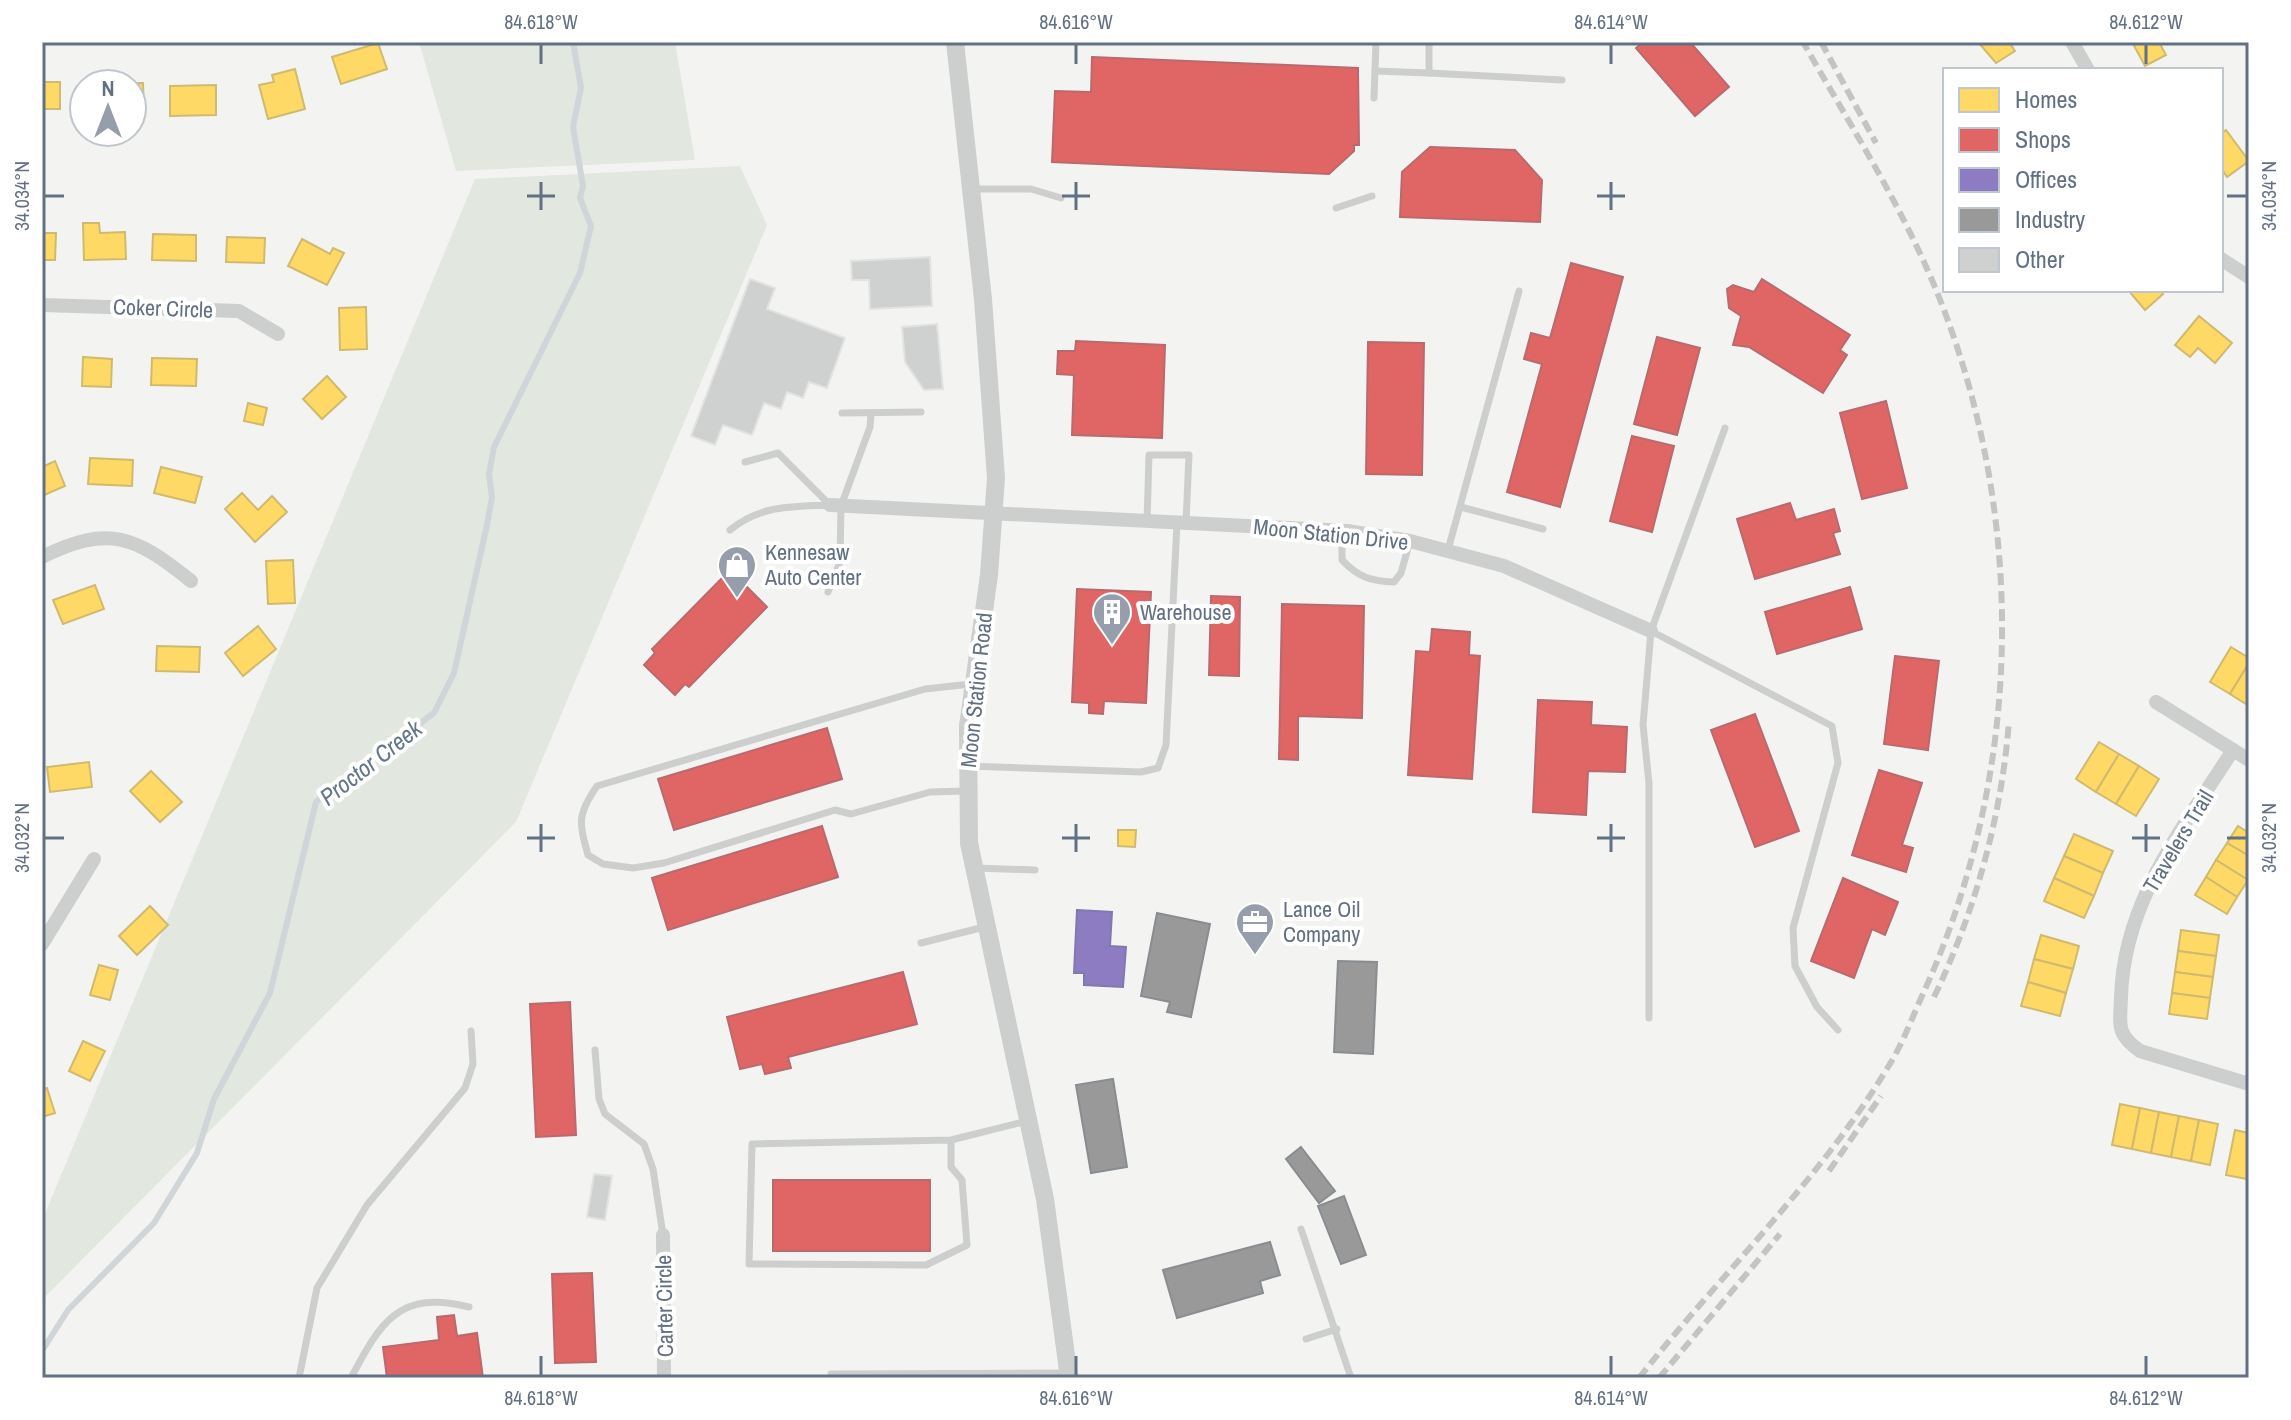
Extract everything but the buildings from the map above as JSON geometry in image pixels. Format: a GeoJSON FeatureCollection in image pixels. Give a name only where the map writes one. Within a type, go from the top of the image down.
{"type":"FeatureCollection","features":[{"type":"Feature","properties":{"kind":"street","name":"Moon Station Road"},"geometry":{"type":"LineString","coordinates":[[955,42],[988,358],[995,515],[973,684],[966,791],[973,868],[984,927],[1045,1199],[1068,1375]]}},
{"type":"Feature","properties":{"kind":"street"},"geometry":{"type":"LineString","coordinates":[[2072,42],[2087,68]]}},
{"type":"Feature","properties":{"kind":"street"},"geometry":{"type":"LineString","coordinates":[[2223,260],[2249,277]]}},
{"type":"Feature","properties":{"kind":"street","name":"Coker Circle"},"geometry":{"type":"LineString","coordinates":[[42,305],[239,311],[278,334]]}},
{"type":"Feature","properties":{"kind":"street","name":"Moon Station Drive"},"geometry":{"type":"LineString","coordinates":[[835,505],[1342,531],[1410,541],[1504,566],[1651,631]]}},
{"type":"Feature","properties":{"kind":"street"},"geometry":{"type":"LineString","coordinates":[[42,557],[75,541],[107,536],[154,551],[191,581]]}},
{"type":"Feature","properties":{"kind":"street"},"geometry":{"type":"LineString","coordinates":[[2156,702],[2249,760]]}},
{"type":"Feature","properties":{"kind":"street","name":"Travelers Trail"},"geometry":{"type":"LineString","coordinates":[[2233,750],[2162,860],[2138,910],[2124,961],[2120,1029],[2125,1041],[2140,1051],[2249,1084]]}},
{"type":"Feature","properties":{"kind":"street"},"geometry":{"type":"LineString","coordinates":[[42,944],[94,859]]}},
{"type":"Feature","properties":{"kind":"street","name":"Carter Circle"},"geometry":{"type":"LineString","coordinates":[[663,1235],[664,1378]]}},
{"type":"Feature","properties":{"kind":"lane"},"geometry":{"type":"LineString","coordinates":[[1374,98],[1376,42]]}},
{"type":"Feature","properties":{"kind":"lane"},"geometry":{"type":"LineString","coordinates":[[1429,42],[1429,73]]}},
{"type":"Feature","properties":{"kind":"lane"},"geometry":{"type":"LineString","coordinates":[[1375,71],[1562,80]]}},
{"type":"Feature","properties":{"kind":"lane"},"geometry":{"type":"LineString","coordinates":[[969,189],[1031,189],[1061,198]]}},
{"type":"Feature","properties":{"kind":"lane"},"geometry":{"type":"LineString","coordinates":[[1336,208],[1372,196]]}},
{"type":"Feature","properties":{"kind":"lane"},"geometry":{"type":"LineString","coordinates":[[1448,550],[1519,291]]}},
{"type":"Feature","properties":{"kind":"lane"},"geometry":{"type":"LineString","coordinates":[[842,413],[921,412]]}},
{"type":"Feature","properties":{"kind":"lane"},"geometry":{"type":"LineString","coordinates":[[828,592],[840,562],[835,505],[870,427],[871,414]]}},
{"type":"Feature","properties":{"kind":"lane"},"geometry":{"type":"LineString","coordinates":[[1649,1018],[1649,783],[1643,725],[1651,631],[1725,428]]}},
{"type":"Feature","properties":{"kind":"lane"},"geometry":{"type":"LineString","coordinates":[[745,462],[778,453],[835,505]]}},
{"type":"Feature","properties":{"kind":"lane"},"geometry":{"type":"LineString","coordinates":[[966,766],[1141,772],[1158,768],[1166,745],[1181,523],[1189,455],[1149,455],[1147,522]]}},
{"type":"Feature","properties":{"kind":"lane"},"geometry":{"type":"LineString","coordinates":[[730,530],[749,514],[784,507],[835,505]]}},
{"type":"Feature","properties":{"kind":"lane"},"geometry":{"type":"LineString","coordinates":[[1461,507],[1543,529]]}},
{"type":"Feature","properties":{"kind":"lane"},"geometry":{"type":"LineString","coordinates":[[1342,531],[1342,560],[1356,576],[1377,581],[1394,582],[1401,573],[1410,541]]}},
{"type":"Feature","properties":{"kind":"lane"},"geometry":{"type":"LineString","coordinates":[[1651,631],[1832,726],[1838,763],[1793,928],[1795,966],[1817,1007],[1838,1030]]}},
{"type":"Feature","properties":{"kind":"lane"},"geometry":{"type":"LineString","coordinates":[[966,791],[930,792],[851,814],[835,810],[664,863],[633,868],[603,864],[588,855],[580,824],[582,808],[597,786],[925,689],[973,684]]}},
{"type":"Feature","properties":{"kind":"lane"},"geometry":{"type":"LineString","coordinates":[[973,868],[1035,870]]}},
{"type":"Feature","properties":{"kind":"lane"},"geometry":{"type":"LineString","coordinates":[[921,943],[984,927]]}},
{"type":"Feature","properties":{"kind":"lane"},"geometry":{"type":"LineString","coordinates":[[299,1378],[317,1288],[367,1205],[465,1088],[473,1064],[471,1031]]}},
{"type":"Feature","properties":{"kind":"lane"},"geometry":{"type":"LineString","coordinates":[[595,1050],[599,1099],[605,1114],[644,1144],[658,1190],[663,1235]]}},
{"type":"Feature","properties":{"kind":"lane"},"geometry":{"type":"LineString","coordinates":[[951,1140],[951,1167],[962,1180],[967,1245],[926,1265],[749,1264],[752,1144],[951,1140],[1029,1121]]}},
{"type":"Feature","properties":{"kind":"lane"},"geometry":{"type":"LineString","coordinates":[[1301,1229],[1351,1378]]}},
{"type":"Feature","properties":{"kind":"lane"},"geometry":{"type":"LineString","coordinates":[[351,1378],[382,1324],[397,1309],[434,1302],[469,1307]]}},
{"type":"Feature","properties":{"kind":"lane"},"geometry":{"type":"LineString","coordinates":[[1306,1339],[1337,1329]]}},
{"type":"Feature","properties":{"kind":"lane"},"geometry":{"type":"LineString","coordinates":[[831,1374],[1068,1375]]}},
{"type":"Feature","properties":{"kind":"shaded area"},"geometry":{"type":"Polygon","coordinates":[[[419,42],[675,42],[695,160],[456,171],[419,42]]]}},
{"type":"Feature","properties":{"kind":"shaded area"},"geometry":{"type":"Polygon","coordinates":[[[740,166],[767,225],[516,822],[42,1300],[42,1221],[475,179],[740,166]]]}},
{"type":"Feature","properties":{"kind":"waterway","name":"Proctor Creek"},"geometry":{"type":"LineString","coordinates":[[42,1351],[68,1310],[154,1223],[197,1153],[214,1099],[270,993],[316,802],[434,713],[454,673],[492,497],[489,474],[494,447],[580,273],[591,226],[580,198],[583,186],[573,127],[581,88],[573,42]]}},
{"type":"Feature","properties":{"kind":"railway"},"geometry":{"type":"LineString","coordinates":[[1639,1378],[1837,1143],[1894,1057],[1956,911],[1980,824],[1996,735],[2002,646],[1999,556],[1987,466],[1967,378],[1923,259],[1874,165],[1803,42]]}},
{"type":"Feature","properties":{"kind":"railway"},"geometry":{"type":"LineString","coordinates":[[1821,42],[1876,143]]}},
{"type":"Feature","properties":{"kind":"railway"},"geometry":{"type":"LineString","coordinates":[[1934,997],[1962,931],[1984,862],[2000,792],[2009,721]]}},
{"type":"Feature","properties":{"kind":"railway"},"geometry":{"type":"LineString","coordinates":[[1829,1171],[1881,1096]]}},
{"type":"Feature","properties":{"kind":"railway"},"geometry":{"type":"LineString","coordinates":[[1659,1378],[1780,1234]]}},
{"type":"Feature","properties":{"kind":"place","name":"Kennesaw Auto Center"},"geometry":{"type":"Point","coordinates":[737,599]}},
{"type":"Feature","properties":{"kind":"place","name":"Warehouse"},"geometry":{"type":"Point","coordinates":[1112,646]}},
{"type":"Feature","properties":{"kind":"place","name":"Lance Oil Company"},"geometry":{"type":"Point","coordinates":[1255,956]}}]}
